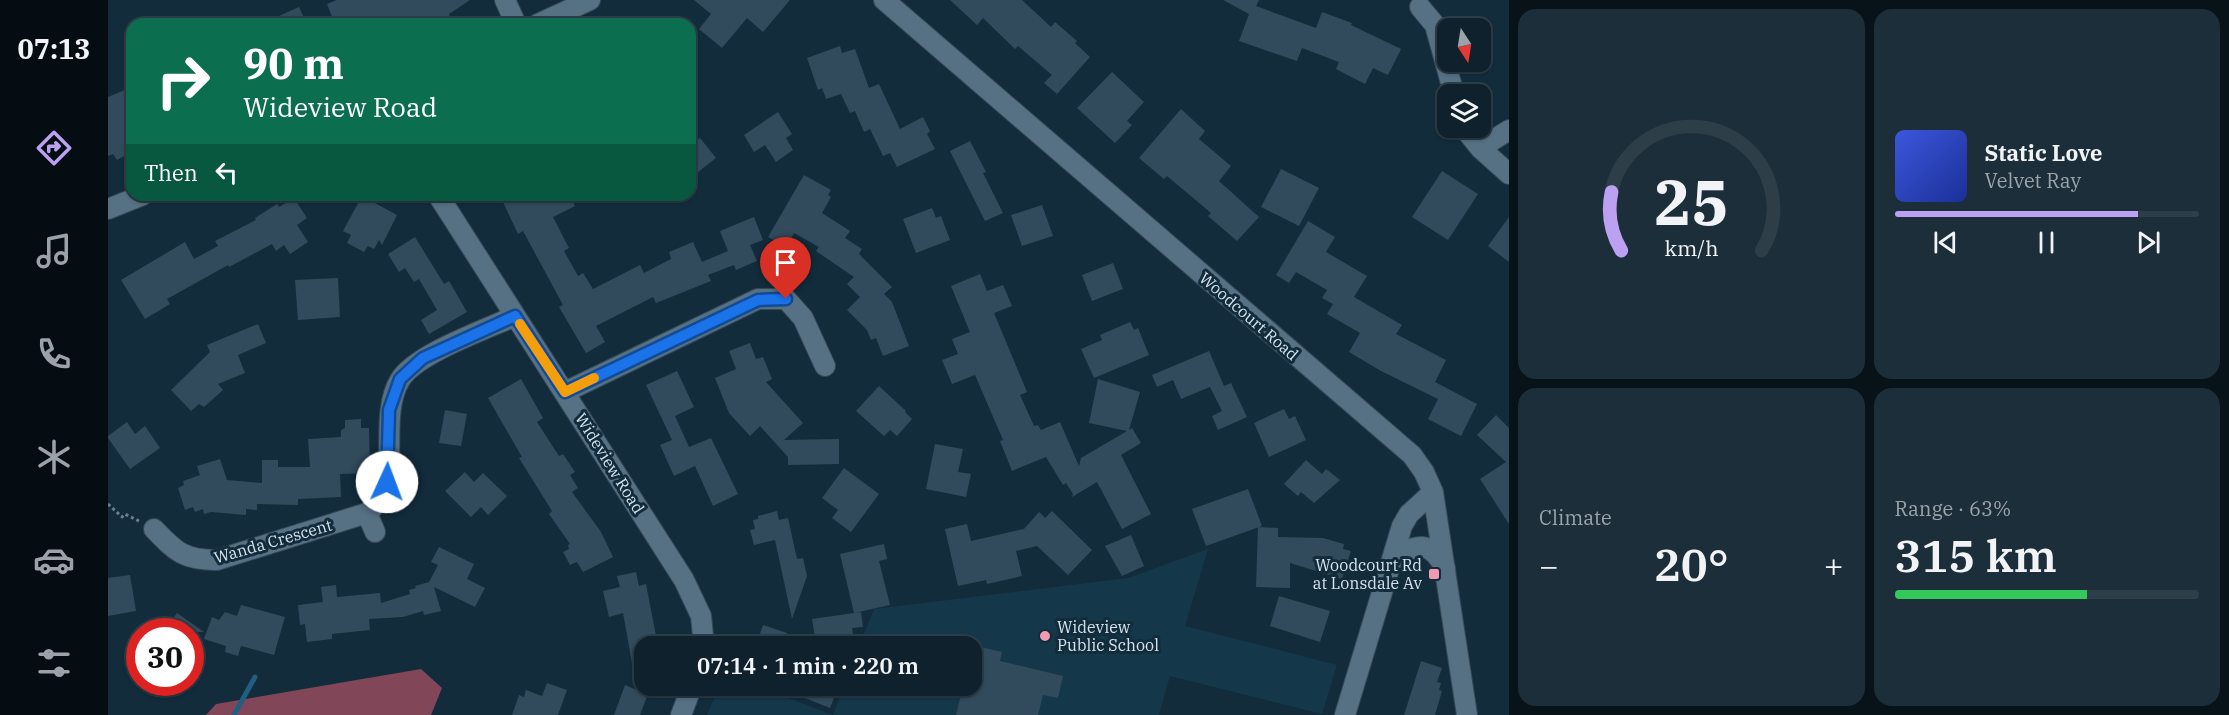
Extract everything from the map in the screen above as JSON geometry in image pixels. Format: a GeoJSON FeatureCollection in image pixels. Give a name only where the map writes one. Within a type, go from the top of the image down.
{"type":"FeatureCollection","features":[{"type":"Feature","properties":{"kind":"street"},"geometry":{"type":"LineString","coordinates":[[505,0],[513,18]]}},
{"type":"Feature","properties":{"kind":"street"},"geometry":{"type":"LineString","coordinates":[[551,18],[590,0]]}},
{"type":"Feature","properties":{"kind":"street","name":"Woodcourt Road"},"geometry":{"type":"LineString","coordinates":[[884,0],[1412,455],[1424,472],[1433,492],[1467,715]]}},
{"type":"Feature","properties":{"kind":"street"},"geometry":{"type":"LineString","coordinates":[[1420,7],[1435,26],[1451,84]]}},
{"type":"Feature","properties":{"kind":"street"},"geometry":{"type":"LineString","coordinates":[[1480,148],[1509,130]]}},
{"type":"Feature","properties":{"kind":"street"},"geometry":{"type":"LineString","coordinates":[[1472,138],[1509,174]]}},
{"type":"Feature","properties":{"kind":"street"},"geometry":{"type":"LineString","coordinates":[[108,209],[128,201]]}},
{"type":"Feature","properties":{"kind":"street","name":"Wideview Road"},"geometry":{"type":"LineString","coordinates":[[442,201],[684,580],[702,616],[703,636]]}},
{"type":"Feature","properties":{"kind":"street"},"geometry":{"type":"LineString","coordinates":[[565,392],[758,300],[786,299],[803,318],[825,366]]}},
{"type":"Feature","properties":{"kind":"street"},"geometry":{"type":"LineString","coordinates":[[375,532],[367,513],[381,499],[387,482],[389,410],[400,379],[423,358],[515,316]]}},
{"type":"Feature","properties":{"kind":"street"},"geometry":{"type":"LineString","coordinates":[[1345,715],[1402,526],[1409,514],[1433,492]]}},
{"type":"Feature","properties":{"kind":"street","name":"Wanda Crescent"},"geometry":{"type":"LineString","coordinates":[[154,529],[172,549],[195,560],[217,560],[367,513]]}},
{"type":"Feature","properties":{"kind":"street"},"geometry":{"type":"LineString","coordinates":[[1393,559],[1409,548],[1424,547],[1437,552],[1445,568]]}},
{"type":"Feature","properties":{"kind":"street"},"geometry":{"type":"LineString","coordinates":[[681,715],[688,696]]}},
{"type":"Feature","properties":{"kind":"path"},"geometry":{"type":"LineString","coordinates":[[108,504],[122,517],[125,514]]}},
{"type":"Feature","properties":{"kind":"shaded area","name":"Wideview Public School"},"geometry":{"type":"Polygon","coordinates":[[[1208,549],[1185,626],[1337,665],[1322,714],[1170,676],[1159,715],[833,715],[840,696],[982,696],[982,636],[863,636],[874,609],[1128,578],[1208,549]]]}},
{"type":"Feature","properties":{"kind":"shaded area"},"geometry":{"type":"Polygon","coordinates":[[[421,669],[442,688],[431,715],[206,715],[216,704],[421,669]]]}},
{"type":"Feature","properties":{"kind":"shaded area"},"geometry":{"type":"Polygon","coordinates":[[[715,696],[783,696],[833,715],[707,715],[715,696]]]}},
{"type":"Feature","properties":{"kind":"building"},"geometry":{"type":"Polygon","coordinates":[[[337,0],[470,0],[449,14],[450,18],[333,18],[327,4],[337,0]]]}},
{"type":"Feature","properties":{"kind":"building"},"geometry":{"type":"Polygon","coordinates":[[[694,0],[790,0],[763,32],[747,18],[722,48],[699,29],[711,14],[694,0]]]}},
{"type":"Feature","properties":{"kind":"building"},"geometry":{"type":"Polygon","coordinates":[[[950,0],[1022,0],[1051,27],[1055,22],[1077,41],[1075,43],[1090,57],[1057,94],[1044,83],[1052,75],[1018,46],[1015,49],[983,18],[977,25],[950,0]]]}},
{"type":"Feature","properties":{"kind":"building"},"geometry":{"type":"Polygon","coordinates":[[[1223,0],[1259,0],[1256,6],[1316,28],[1322,12],[1352,23],[1351,25],[1401,49],[1388,75],[1373,68],[1365,84],[1336,69],[1339,62],[1302,48],[1297,61],[1239,41],[1249,14],[1223,0]]]}},
{"type":"Feature","properties":{"kind":"building"},"geometry":{"type":"Polygon","coordinates":[[[299,7],[304,18],[274,18],[299,7]]]}},
{"type":"Feature","properties":{"kind":"building"},"geometry":{"type":"Polygon","coordinates":[[[840,46],[842,53],[855,49],[869,88],[879,84],[900,129],[923,117],[930,131],[927,134],[935,149],[897,167],[890,153],[883,156],[870,129],[864,132],[855,111],[850,113],[841,94],[826,99],[822,88],[818,90],[807,58],[840,46]]]}},
{"type":"Feature","properties":{"kind":"building"},"geometry":{"type":"Polygon","coordinates":[[[1112,72],[1144,102],[1127,121],[1132,125],[1115,143],[1077,108],[1112,72]]]}},
{"type":"Feature","properties":{"kind":"building"},"geometry":{"type":"Polygon","coordinates":[[[126,90],[126,155],[117,160],[113,154],[108,156],[108,97],[126,90]]]}},
{"type":"Feature","properties":{"kind":"building"},"geometry":{"type":"Polygon","coordinates":[[[1181,109],[1205,131],[1199,139],[1231,166],[1219,181],[1259,217],[1237,241],[1208,216],[1211,213],[1167,176],[1164,179],[1139,158],[1181,109]]]}},
{"type":"Feature","properties":{"kind":"building"},"geometry":{"type":"Polygon","coordinates":[[[778,112],[792,134],[786,138],[793,150],[776,162],[765,145],[754,152],[744,135],[778,112]]]}},
{"type":"Feature","properties":{"kind":"building"},"geometry":{"type":"Polygon","coordinates":[[[700,138],[716,158],[698,172],[696,169],[696,141],[700,138]]]}},
{"type":"Feature","properties":{"kind":"building"},"geometry":{"type":"Polygon","coordinates":[[[970,141],[1003,213],[985,221],[950,151],[970,141]]]}},
{"type":"Feature","properties":{"kind":"building"},"geometry":{"type":"Polygon","coordinates":[[[1281,169],[1319,188],[1299,226],[1261,207],[1281,169]]]}},
{"type":"Feature","properties":{"kind":"building"},"geometry":{"type":"Polygon","coordinates":[[[1442,171],[1478,194],[1448,240],[1412,217],[1442,171]]]}},
{"type":"Feature","properties":{"kind":"building"},"geometry":{"type":"Polygon","coordinates":[[[804,175],[831,190],[828,195],[831,197],[822,213],[850,231],[845,238],[862,249],[859,254],[892,287],[884,294],[892,302],[909,346],[883,356],[876,338],[871,340],[867,330],[847,310],[860,297],[847,284],[854,277],[816,251],[819,247],[794,233],[786,247],[768,237],[804,175]]]}},
{"type":"Feature","properties":{"kind":"building"},"geometry":{"type":"Polygon","coordinates":[[[289,201],[296,201],[307,218],[297,225],[308,242],[290,254],[284,245],[276,251],[272,244],[229,267],[228,265],[167,299],[170,304],[145,319],[121,280],[185,242],[194,259],[218,246],[215,241],[256,220],[255,218],[277,204],[279,207],[289,201]]]}},
{"type":"Feature","properties":{"kind":"building"},"geometry":{"type":"Polygon","coordinates":[[[359,201],[371,201],[397,215],[382,245],[379,240],[374,249],[368,246],[364,252],[347,243],[351,235],[343,231],[359,201]]]}},
{"type":"Feature","properties":{"kind":"building"},"geometry":{"type":"Polygon","coordinates":[[[573,201],[575,206],[553,217],[569,248],[564,251],[578,276],[583,273],[593,289],[640,265],[644,273],[671,259],[669,252],[693,242],[702,262],[728,251],[720,231],[754,217],[763,240],[750,245],[757,261],[736,270],[734,265],[708,275],[711,281],[656,303],[653,297],[596,326],[605,342],[586,353],[559,307],[563,305],[523,231],[518,234],[503,202],[573,201]]]}},
{"type":"Feature","properties":{"kind":"building"},"geometry":{"type":"Polygon","coordinates":[[[1042,205],[1053,236],[1022,246],[1011,215],[1042,205]]]}},
{"type":"Feature","properties":{"kind":"building"},"geometry":{"type":"Polygon","coordinates":[[[932,208],[936,218],[941,216],[950,240],[916,253],[903,219],[932,208]]]}},
{"type":"Feature","properties":{"kind":"building"},"geometry":{"type":"Polygon","coordinates":[[[1509,217],[1509,262],[1488,246],[1509,217]]]}},
{"type":"Feature","properties":{"kind":"building"},"geometry":{"type":"Polygon","coordinates":[[[1308,221],[1335,237],[1326,252],[1367,276],[1354,297],[1402,325],[1396,334],[1446,360],[1435,382],[1477,404],[1461,436],[1428,419],[1438,399],[1381,371],[1349,352],[1360,333],[1327,314],[1333,304],[1322,298],[1327,290],[1296,272],[1289,283],[1276,275],[1308,221]]]}},
{"type":"Feature","properties":{"kind":"building"},"geometry":{"type":"Polygon","coordinates":[[[415,237],[444,284],[449,281],[467,312],[429,334],[421,320],[437,310],[419,279],[414,282],[405,268],[399,272],[388,254],[415,237]]]}},
{"type":"Feature","properties":{"kind":"building"},"geometry":{"type":"Polygon","coordinates":[[[1113,263],[1123,289],[1092,301],[1082,275],[1113,263]]]}},
{"type":"Feature","properties":{"kind":"building"},"geometry":{"type":"Polygon","coordinates":[[[980,274],[987,291],[1003,285],[1012,306],[994,313],[1027,392],[1020,395],[1034,426],[1038,425],[1041,430],[1060,422],[1079,466],[1081,458],[1127,431],[1089,423],[1098,379],[1140,392],[1129,430],[1132,428],[1141,443],[1121,455],[1151,514],[1122,529],[1097,482],[1072,497],[1073,494],[1066,483],[1063,485],[1046,457],[1012,471],[1000,441],[1003,440],[975,375],[952,384],[942,360],[958,354],[952,339],[970,332],[951,286],[980,274]]]}},
{"type":"Feature","properties":{"kind":"building"},"geometry":{"type":"Polygon","coordinates":[[[338,278],[340,317],[298,320],[295,280],[338,278]]]}},
{"type":"Feature","properties":{"kind":"building"},"geometry":{"type":"Polygon","coordinates":[[[1130,322],[1134,330],[1138,328],[1149,355],[1094,378],[1081,349],[1102,340],[1100,335],[1130,322]]]}},
{"type":"Feature","properties":{"kind":"building"},"geometry":{"type":"Polygon","coordinates":[[[258,324],[266,343],[238,355],[245,373],[218,384],[223,390],[204,407],[199,404],[191,411],[171,390],[210,352],[207,345],[258,324]]]}},
{"type":"Feature","properties":{"kind":"building"},"geometry":{"type":"Polygon","coordinates":[[[750,343],[756,359],[763,357],[772,379],[766,382],[803,423],[784,440],[839,439],[839,464],[788,465],[788,457],[760,426],[750,436],[729,413],[715,378],[736,369],[729,351],[750,343]]]}},
{"type":"Feature","properties":{"kind":"building"},"geometry":{"type":"Polygon","coordinates":[[[1209,351],[1224,386],[1231,383],[1247,417],[1218,430],[1212,416],[1222,411],[1210,387],[1181,399],[1173,380],[1157,387],[1152,375],[1209,351]]]}},
{"type":"Feature","properties":{"kind":"building"},"geometry":{"type":"Polygon","coordinates":[[[677,371],[694,407],[675,416],[689,447],[711,438],[738,494],[713,506],[695,466],[674,476],[660,445],[672,440],[646,385],[677,371]]]}},
{"type":"Feature","properties":{"kind":"building"},"geometry":{"type":"Polygon","coordinates":[[[521,379],[543,418],[537,422],[559,456],[563,454],[575,472],[570,475],[578,488],[572,492],[601,532],[613,557],[583,572],[577,562],[570,565],[563,552],[569,549],[570,544],[549,514],[552,511],[519,458],[522,457],[488,398],[521,379]]]}},
{"type":"Feature","properties":{"kind":"building"},"geometry":{"type":"Polygon","coordinates":[[[879,386],[912,419],[897,436],[890,430],[884,436],[856,411],[879,386]]]}},
{"type":"Feature","properties":{"kind":"building"},"geometry":{"type":"Polygon","coordinates":[[[1284,409],[1289,419],[1295,416],[1306,440],[1269,457],[1254,423],[1284,409]]]}},
{"type":"Feature","properties":{"kind":"building"},"geometry":{"type":"Polygon","coordinates":[[[445,410],[467,414],[461,446],[439,443],[445,410]]]}},
{"type":"Feature","properties":{"kind":"building"},"geometry":{"type":"Polygon","coordinates":[[[1496,415],[1509,428],[1509,524],[1480,479],[1506,462],[1477,435],[1496,415]]]}},
{"type":"Feature","properties":{"kind":"building"},"geometry":{"type":"Polygon","coordinates":[[[361,419],[361,428],[369,428],[370,473],[340,474],[341,497],[298,499],[298,505],[257,504],[257,510],[246,509],[246,515],[211,512],[204,514],[203,509],[195,512],[193,507],[185,510],[178,488],[184,485],[183,481],[200,475],[197,466],[220,459],[227,480],[262,483],[262,460],[278,460],[278,467],[310,467],[308,439],[341,437],[341,430],[345,428],[345,420],[361,419]]]}},
{"type":"Feature","properties":{"kind":"building"},"geometry":{"type":"Polygon","coordinates":[[[127,422],[135,434],[145,426],[160,448],[130,469],[108,438],[127,422]]]}},
{"type":"Feature","properties":{"kind":"building"},"geometry":{"type":"Polygon","coordinates":[[[935,444],[963,449],[958,472],[971,474],[966,497],[926,489],[935,444]]]}},
{"type":"Feature","properties":{"kind":"building"},"geometry":{"type":"Polygon","coordinates":[[[1306,460],[1322,474],[1326,469],[1340,480],[1314,503],[1301,492],[1298,496],[1284,484],[1306,460]]]}},
{"type":"Feature","properties":{"kind":"building"},"geometry":{"type":"Polygon","coordinates":[[[844,468],[879,494],[851,532],[832,518],[838,510],[822,498],[844,468]]]}},
{"type":"Feature","properties":{"kind":"building"},"geometry":{"type":"Polygon","coordinates":[[[465,472],[474,482],[483,473],[507,496],[488,515],[481,507],[471,517],[445,491],[465,472]]]}},
{"type":"Feature","properties":{"kind":"building"},"geometry":{"type":"Polygon","coordinates":[[[1248,489],[1262,526],[1206,546],[1192,509],[1248,489]]]}},
{"type":"Feature","properties":{"kind":"building"},"geometry":{"type":"Polygon","coordinates":[[[777,511],[779,520],[788,518],[797,559],[803,558],[807,576],[792,619],[775,540],[754,545],[750,530],[755,529],[753,520],[758,519],[758,516],[777,511]]]}},
{"type":"Feature","properties":{"kind":"building"},"geometry":{"type":"Polygon","coordinates":[[[1052,511],[1092,550],[1068,575],[1037,546],[1016,551],[1022,576],[987,584],[986,580],[958,586],[945,529],[967,524],[971,541],[1024,529],[1039,512],[1045,518],[1052,511]]]}},
{"type":"Feature","properties":{"kind":"building"},"geometry":{"type":"Polygon","coordinates":[[[1258,527],[1278,528],[1278,537],[1323,538],[1344,544],[1343,549],[1351,551],[1342,579],[1290,563],[1290,588],[1256,587],[1258,527]]]}},
{"type":"Feature","properties":{"kind":"building"},"geometry":{"type":"Polygon","coordinates":[[[1131,535],[1144,566],[1122,576],[1105,546],[1131,535]]]}},
{"type":"Feature","properties":{"kind":"building"},"geometry":{"type":"Polygon","coordinates":[[[884,544],[887,559],[879,561],[890,605],[854,613],[840,554],[884,544]]]}},
{"type":"Feature","properties":{"kind":"building"},"geometry":{"type":"Polygon","coordinates":[[[439,547],[474,564],[467,579],[485,588],[475,607],[434,587],[441,611],[424,615],[423,611],[403,617],[369,619],[370,630],[332,634],[332,639],[307,642],[305,624],[300,625],[298,605],[323,602],[321,587],[336,585],[337,597],[380,593],[381,603],[410,594],[409,590],[416,588],[415,586],[429,582],[438,565],[431,562],[439,547]]]}},
{"type":"Feature","properties":{"kind":"building"},"geometry":{"type":"Polygon","coordinates":[[[636,572],[639,586],[646,584],[656,636],[634,636],[634,674],[623,613],[609,617],[603,591],[620,587],[617,576],[636,572]]]}},
{"type":"Feature","properties":{"kind":"building"},"geometry":{"type":"Polygon","coordinates":[[[130,575],[136,611],[108,616],[108,578],[130,575]]]}},
{"type":"Feature","properties":{"kind":"building"},"geometry":{"type":"Polygon","coordinates":[[[1279,596],[1330,611],[1320,642],[1270,626],[1279,596]]]}},
{"type":"Feature","properties":{"kind":"building"},"geometry":{"type":"Polygon","coordinates":[[[241,605],[285,617],[274,655],[241,646],[238,656],[225,652],[226,646],[204,639],[212,617],[219,620],[225,612],[237,616],[241,605]]]}},
{"type":"Feature","properties":{"kind":"building"},"geometry":{"type":"Polygon","coordinates":[[[861,612],[863,627],[852,628],[853,634],[849,636],[815,636],[812,619],[861,612]]]}},
{"type":"Feature","properties":{"kind":"building"},"geometry":{"type":"Polygon","coordinates":[[[177,613],[184,618],[174,618],[177,613]]]}},
{"type":"Feature","properties":{"kind":"building"},"geometry":{"type":"Polygon","coordinates":[[[763,625],[787,633],[786,636],[759,636],[763,625]]]}},
{"type":"Feature","properties":{"kind":"building"},"geometry":{"type":"Polygon","coordinates":[[[982,647],[1002,652],[1000,661],[1063,676],[1058,698],[1043,695],[1038,715],[956,715],[961,696],[982,696],[982,647]]]}},
{"type":"Feature","properties":{"kind":"building"},"geometry":{"type":"Polygon","coordinates":[[[1421,661],[1442,668],[1437,682],[1441,683],[1439,690],[1442,691],[1435,715],[1404,715],[1421,661]]]}},
{"type":"Feature","properties":{"kind":"building"},"geometry":{"type":"Polygon","coordinates":[[[547,683],[567,690],[558,715],[512,715],[519,695],[524,697],[526,690],[542,696],[547,683]]]}},
{"type":"Feature","properties":{"kind":"building"},"geometry":{"type":"Polygon","coordinates":[[[625,685],[634,689],[634,696],[647,696],[640,715],[614,715],[625,685]]]}},
{"type":"Feature","properties":{"kind":"building"},"geometry":{"type":"Polygon","coordinates":[[[800,696],[835,696],[830,708],[800,696]]]}},
{"type":"Feature","properties":{"kind":"waterway"},"geometry":{"type":"LineString","coordinates":[[234,715],[255,677]]}},
{"type":"Feature","properties":{"kind":"slow traffic"},"geometry":{"type":"LineString","coordinates":[[520,324],[565,392],[594,378]]}},
{"type":"Feature","properties":{"kind":"place","name":"Woodcourt Rd at Lonsdale Av"},"geometry":{"type":"Point","coordinates":[1434,574]}},
{"type":"Feature","properties":{"kind":"place","name":"Wideview Public School"},"geometry":{"type":"Point","coordinates":[1045,636]}},
{"type":"Feature","properties":{"kind":"route"},"geometry":{"type":"LineString","coordinates":[[387,482],[389,410],[400,379],[423,358],[515,316],[565,392],[758,300],[786,299]]}}]}
